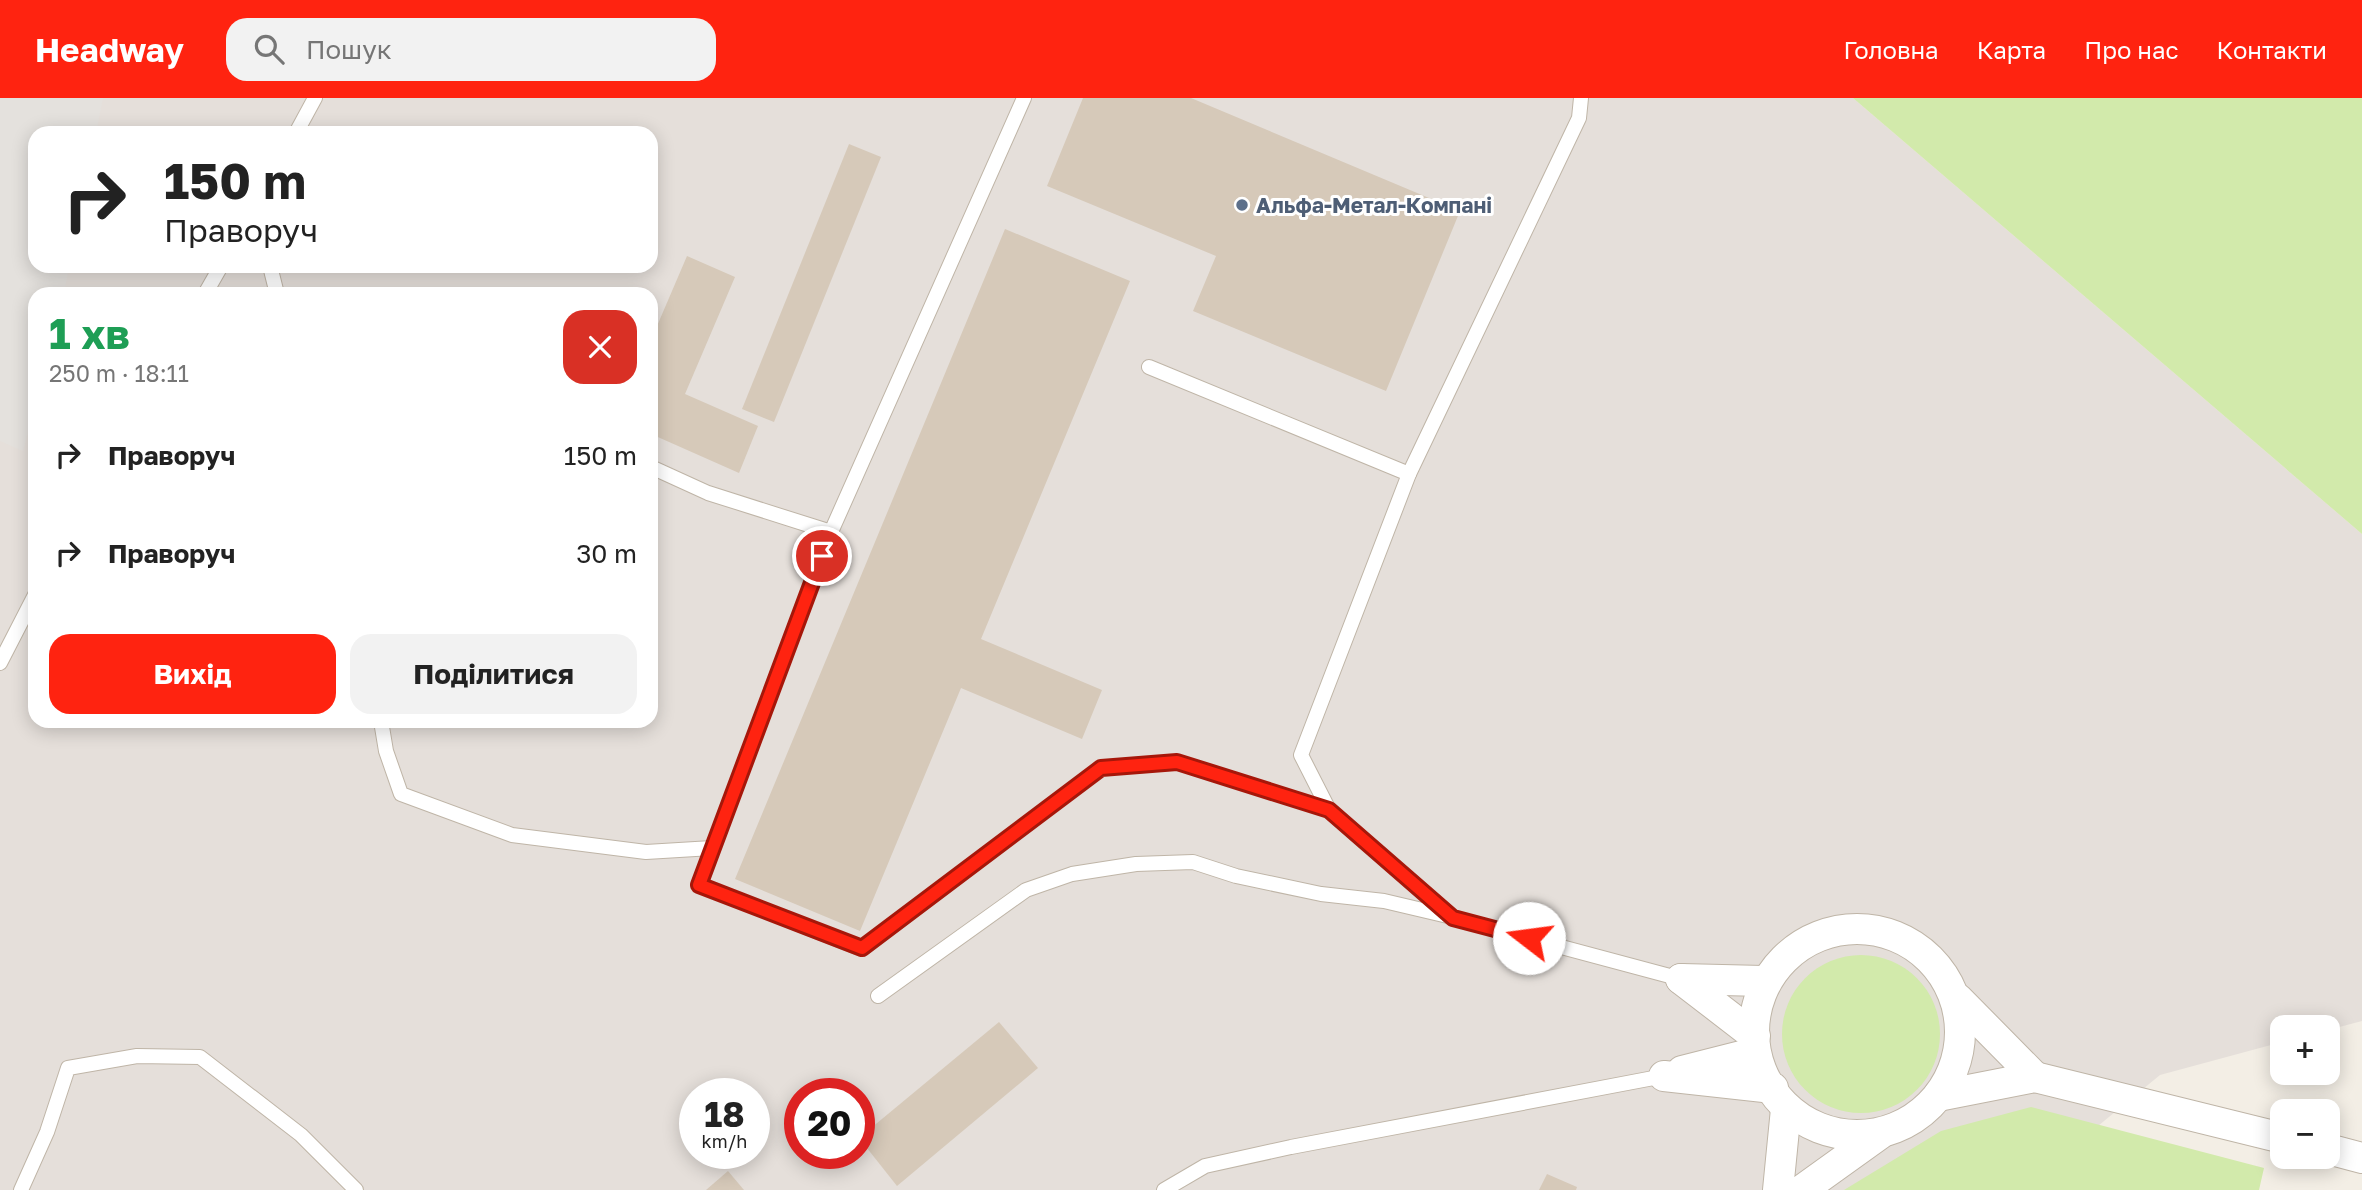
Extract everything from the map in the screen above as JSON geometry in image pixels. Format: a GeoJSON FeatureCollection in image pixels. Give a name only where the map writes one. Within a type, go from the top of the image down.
{"type":"FeatureCollection","features":[{"type":"Feature","properties":{"kind":"street"},"geometry":{"type":"LineString","coordinates":[[1754,1045],[1763,981],[1815,934],[1870,926],[1927,953],[1958,999],[2035,1077]]}},
{"type":"Feature","properties":{"kind":"street"},"geometry":{"type":"LineString","coordinates":[[1681,979],[1763,981]]}},
{"type":"Feature","properties":{"kind":"street"},"geometry":{"type":"LineString","coordinates":[[1681,979],[1754,1045],[1779,1099],[1778,1190]]}},
{"type":"Feature","properties":{"kind":"street"},"geometry":{"type":"LineString","coordinates":[[1802,1190],[1880,1134],[1916,1117],[1938,1096],[1959,1057],[1958,999]]}},
{"type":"Feature","properties":{"kind":"street"},"geometry":{"type":"LineString","coordinates":[[1664,1076],[1754,1045]]}},
{"type":"Feature","properties":{"kind":"street"},"geometry":{"type":"LineString","coordinates":[[1664,1076],[1779,1099],[1835,1135],[1880,1134]]}},
{"type":"Feature","properties":{"kind":"street"},"geometry":{"type":"LineString","coordinates":[[1938,1096],[2035,1077],[2270,1135]]}},
{"type":"Feature","properties":{"kind":"street"},"geometry":{"type":"LineString","coordinates":[[2340,1152],[2362,1158]]}},
{"type":"Feature","properties":{"kind":"lane"},"geometry":{"type":"LineString","coordinates":[[300,126],[316,98]]}},
{"type":"Feature","properties":{"kind":"lane"},"geometry":{"type":"LineString","coordinates":[[1024,98],[831,532],[699,885],[862,948],[1101,768],[1177,762],[1329,810]]}},
{"type":"Feature","properties":{"kind":"lane"},"geometry":{"type":"LineString","coordinates":[[1453,918],[1329,810],[1301,755],[1409,474],[1579,118],[1581,98]]}},
{"type":"Feature","properties":{"kind":"lane"},"geometry":{"type":"LineString","coordinates":[[1149,367],[1409,474]]}},
{"type":"Feature","properties":{"kind":"lane"},"geometry":{"type":"LineString","coordinates":[[658,470],[708,494],[831,532]]}},
{"type":"Feature","properties":{"kind":"lane"},"geometry":{"type":"LineString","coordinates":[[0,663],[28,609]]}},
{"type":"Feature","properties":{"kind":"lane"},"geometry":{"type":"LineString","coordinates":[[382,728],[386,751],[401,794],[512,835],[646,852],[712,848]]}},
{"type":"Feature","properties":{"kind":"lane"},"geometry":{"type":"LineString","coordinates":[[878,996],[1026,890],[1072,874],[1136,864],[1193,862],[1236,876],[1321,894],[1384,901],[1681,979]]}},
{"type":"Feature","properties":{"kind":"lane"},"geometry":{"type":"LineString","coordinates":[[21,1190],[47,1132],[68,1068],[137,1056],[200,1057],[301,1135],[356,1190]]}},
{"type":"Feature","properties":{"kind":"lane"},"geometry":{"type":"LineString","coordinates":[[1164,1190],[1205,1166],[1217,1163],[1664,1076]]}},
{"type":"Feature","properties":{"kind":"shaded area"},"geometry":{"type":"Polygon","coordinates":[[[0,98],[1853,98],[2362,534],[2362,1021],[2340,1027],[2340,1015],[2270,1015],[2270,1045],[2160,1075],[2020,1190],[0,1190],[0,98]]]}},
{"type":"Feature","properties":{"kind":"shaded area"},"geometry":{"type":"Polygon","coordinates":[[[0,98],[103,98],[97,126],[28,126],[28,273],[68,273],[65,287],[28,287],[28,433],[23,451],[0,441],[0,98]]]}},
{"type":"Feature","properties":{"kind":"green space"},"geometry":{"type":"Polygon","coordinates":[[[1853,98],[2362,98],[2362,534],[1853,98]]]}},
{"type":"Feature","properties":{"kind":"green space"},"geometry":{"type":"Polygon","coordinates":[[[1861,955],[1891,961],[1917,978],[1934,1004],[1940,1034],[1934,1064],[1917,1090],[1891,1107],[1861,1113],[1831,1107],[1805,1090],[1788,1064],[1782,1034],[1788,1004],[1805,978],[1831,961],[1861,955]]]}},
{"type":"Feature","properties":{"kind":"green space"},"geometry":{"type":"Polygon","coordinates":[[[2031,1107],[2264,1168],[2259,1190],[1844,1190],[1941,1131],[2031,1107]]]}},
{"type":"Feature","properties":{"kind":"building"},"geometry":{"type":"Polygon","coordinates":[[[1083,98],[1191,98],[1460,211],[1386,391],[1193,311],[1216,256],[1047,186],[1083,98]]]}},
{"type":"Feature","properties":{"kind":"building"},"geometry":{"type":"Polygon","coordinates":[[[849,144],[881,157],[774,422],[742,409],[849,144]]]}},
{"type":"Feature","properties":{"kind":"building"},"geometry":{"type":"Polygon","coordinates":[[[1005,229],[1130,281],[981,639],[1102,690],[1082,739],[961,688],[860,931],[735,879],[1005,229]]]}},
{"type":"Feature","properties":{"kind":"building"},"geometry":{"type":"Polygon","coordinates":[[[687,256],[735,277],[685,394],[758,426],[739,473],[658,437],[658,324],[687,256]]]}},
{"type":"Feature","properties":{"kind":"building"},"geometry":{"type":"Polygon","coordinates":[[[999,1022],[1038,1068],[897,1186],[875,1158],[875,1125],[999,1022]]]}},
{"type":"Feature","properties":{"kind":"building"},"geometry":{"type":"Polygon","coordinates":[[[728,1171],[744,1190],[706,1190],[728,1171]]]}},
{"type":"Feature","properties":{"kind":"building"},"geometry":{"type":"Polygon","coordinates":[[[1547,1174],[1577,1187],[1576,1190],[1539,1190],[1547,1174]]]}},
{"type":"Feature","properties":{"kind":"place","name":"Альфа-Метал-Компані"},"geometry":{"type":"Point","coordinates":[1242,205]}},
{"type":"Feature","properties":{"kind":"route"},"geometry":{"type":"LineString","coordinates":[[822,556],[699,885],[862,948],[1101,768],[1177,762],[1329,810],[1453,918],[1529,938]]}}]}
